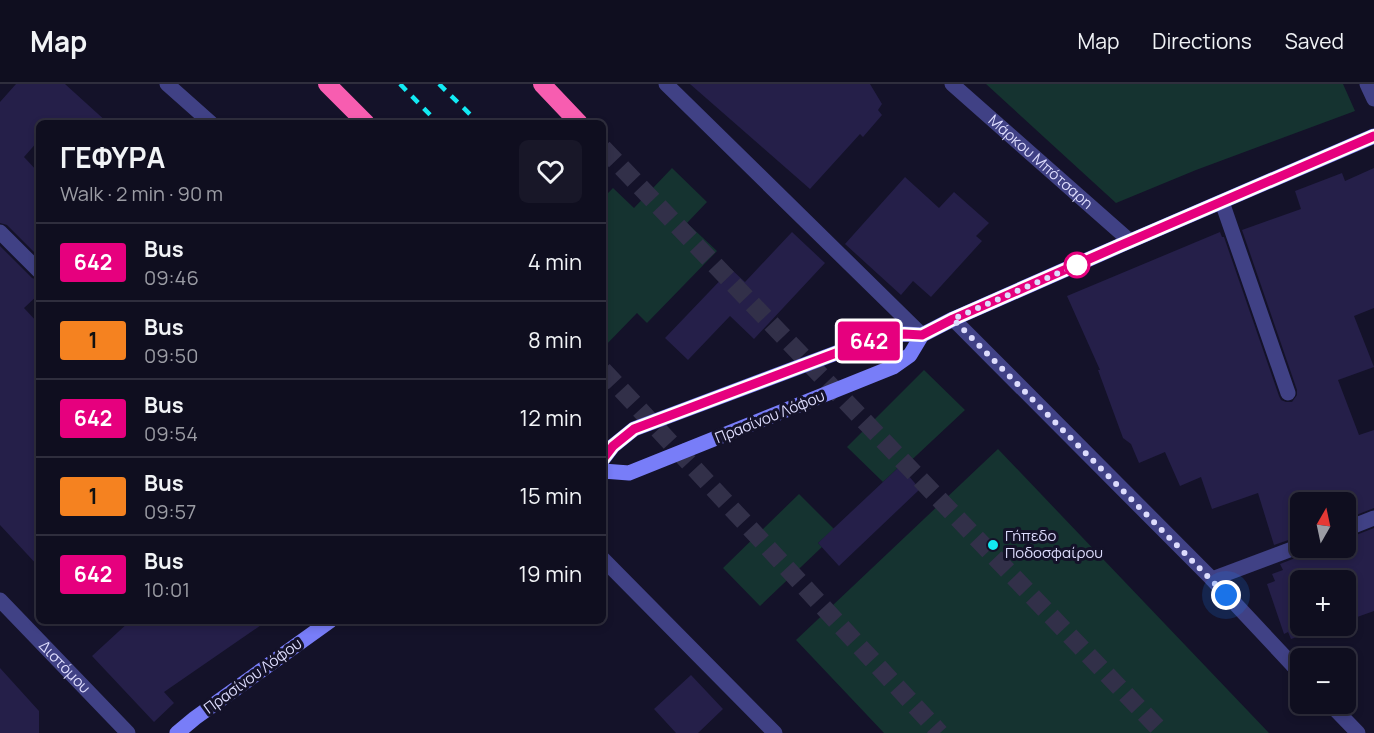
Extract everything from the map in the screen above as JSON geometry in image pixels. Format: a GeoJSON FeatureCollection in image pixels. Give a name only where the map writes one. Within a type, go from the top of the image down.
{"type":"FeatureCollection","features":[{"type":"Feature","properties":{"kind":"highway"},"geometry":{"type":"LineString","coordinates":[[327,84],[363,120]]}},
{"type":"Feature","properties":{"kind":"highway"},"geometry":{"type":"LineString","coordinates":[[542,84],[576,120]]}},
{"type":"Feature","properties":{"kind":"street"},"geometry":{"type":"LineString","coordinates":[[167,84],[208,120]]}},
{"type":"Feature","properties":{"kind":"street"},"geometry":{"type":"LineString","coordinates":[[666,84],[922,335]]}},
{"type":"Feature","properties":{"kind":"street","name":"Μάρκου Μπότσαρη"},"geometry":{"type":"LineString","coordinates":[[952,84],[1130,241]]}},
{"type":"Feature","properties":{"kind":"street"},"geometry":{"type":"LineString","coordinates":[[1367,84],[1374,99]]}},
{"type":"Feature","properties":{"kind":"street","name":"Πρασίνου Λόφου"},"geometry":{"type":"LineString","coordinates":[[606,455],[613,446],[634,429],[876,338],[904,334],[922,335],[953,319],[1130,241],[1374,136]]}},
{"type":"Feature","properties":{"kind":"street"},"geometry":{"type":"LineString","coordinates":[[1222,202],[1288,393]]}},
{"type":"Feature","properties":{"kind":"street"},"geometry":{"type":"LineString","coordinates":[[0,232],[36,268]]}},
{"type":"Feature","properties":{"kind":"street"},"geometry":{"type":"LineString","coordinates":[[953,319],[1212,579],[1290,662]]}},
{"type":"Feature","properties":{"kind":"street","name":"Πρασίνου Λόφου"},"geometry":{"type":"LineString","coordinates":[[606,471],[629,473],[893,367],[910,355],[922,335]]}},
{"type":"Feature","properties":{"kind":"street"},"geometry":{"type":"LineString","coordinates":[[1356,525],[1374,518]]}},
{"type":"Feature","properties":{"kind":"street"},"geometry":{"type":"LineString","coordinates":[[1212,579],[1290,550]]}},
{"type":"Feature","properties":{"kind":"street"},"geometry":{"type":"LineString","coordinates":[[606,562],[775,733]]}},
{"type":"Feature","properties":{"kind":"street","name":"Διστόμου"},"geometry":{"type":"LineString","coordinates":[[0,600],[128,733]]}},
{"type":"Feature","properties":{"kind":"street","name":"Πρασίνου Λόφου"},"geometry":{"type":"LineString","coordinates":[[177,733],[326,624]]}},
{"type":"Feature","properties":{"kind":"street"},"geometry":{"type":"LineString","coordinates":[[1340,714],[1358,733]]}},
{"type":"Feature","properties":{"kind":"green space"},"geometry":{"type":"Polygon","coordinates":[[[986,84],[1343,84],[1355,111],[1196,170],[1116,203],[986,84]]]}},
{"type":"Feature","properties":{"kind":"green space"},"geometry":{"type":"Polygon","coordinates":[[[672,168],[707,202],[687,223],[717,251],[647,323],[637,313],[606,345],[606,195],[613,188],[634,208],[672,168]]]}},
{"type":"Feature","properties":{"kind":"green space"},"geometry":{"type":"Polygon","coordinates":[[[924,370],[965,410],[902,469],[899,467],[883,482],[847,447],[924,370]]]}},
{"type":"Feature","properties":{"kind":"green space","name":"Γήπεδο Ποδοσφαίρου"},"geometry":{"type":"Polygon","coordinates":[[[998,449],[1269,733],[884,733],[796,640],[998,449]]]}},
{"type":"Feature","properties":{"kind":"green space"},"geometry":{"type":"Polygon","coordinates":[[[799,494],[834,529],[818,543],[822,547],[760,606],[723,568],[799,494]]]}},
{"type":"Feature","properties":{"kind":"building"},"geometry":{"type":"Polygon","coordinates":[[[16,84],[65,84],[105,120],[36,120],[36,143],[24,157],[36,170],[36,254],[7,225],[0,223],[0,102],[16,84]]]}},
{"type":"Feature","properties":{"kind":"building"},"geometry":{"type":"Polygon","coordinates":[[[690,84],[870,84],[882,104],[878,110],[882,115],[863,137],[860,134],[810,189],[690,84]]]}},
{"type":"Feature","properties":{"kind":"building"},"geometry":{"type":"Polygon","coordinates":[[[1374,168],[1374,308],[1354,316],[1374,367],[1338,380],[1359,435],[1374,430],[1374,508],[1356,515],[1356,492],[1290,492],[1290,539],[1274,545],[1258,493],[1212,509],[1201,477],[1180,486],[1165,452],[1139,463],[1131,444],[1123,438],[1098,370],[1100,370],[1067,296],[1220,232],[1224,237],[1279,396],[1281,400],[1292,402],[1297,395],[1297,390],[1242,230],[1301,209],[1295,191],[1342,173],[1345,181],[1374,168]]]}},
{"type":"Feature","properties":{"kind":"building"},"geometry":{"type":"Polygon","coordinates":[[[905,177],[939,208],[954,192],[989,223],[976,236],[982,241],[931,297],[913,281],[901,295],[845,244],[905,177]]]}},
{"type":"Feature","properties":{"kind":"building"},"geometry":{"type":"Polygon","coordinates":[[[792,232],[825,263],[754,339],[730,316],[688,360],[665,338],[731,269],[745,282],[792,232]]]}},
{"type":"Feature","properties":{"kind":"building"},"geometry":{"type":"Polygon","coordinates":[[[0,246],[32,278],[36,279],[36,297],[24,308],[36,321],[36,564],[0,525],[0,246]]]}},
{"type":"Feature","properties":{"kind":"building"},"geometry":{"type":"Polygon","coordinates":[[[900,466],[920,489],[839,566],[818,543],[900,466]]]}},
{"type":"Feature","properties":{"kind":"building"},"geometry":{"type":"Polygon","coordinates":[[[1374,528],[1374,611],[1356,617],[1356,570],[1290,570],[1290,636],[1300,636],[1291,639],[1288,632],[1284,634],[1267,584],[1275,581],[1272,574],[1283,570],[1280,564],[1295,558],[1356,558],[1356,535],[1374,528]]]}},
{"type":"Feature","properties":{"kind":"building"},"geometry":{"type":"Polygon","coordinates":[[[127,624],[263,624],[164,692],[174,703],[154,722],[92,656],[127,624]]]}},
{"type":"Feature","properties":{"kind":"building"},"geometry":{"type":"Polygon","coordinates":[[[0,668],[39,711],[39,733],[0,733],[0,668]]]}},
{"type":"Feature","properties":{"kind":"building"},"geometry":{"type":"Polygon","coordinates":[[[691,675],[723,709],[698,733],[676,733],[654,709],[691,675]]]}},
{"type":"Feature","properties":{"kind":"tunnel"},"geometry":{"type":"LineString","coordinates":[[606,151],[1163,733]]}},
{"type":"Feature","properties":{"kind":"tunnel"},"geometry":{"type":"LineString","coordinates":[[606,373],[940,733]]}},
{"type":"Feature","properties":{"kind":"railway"},"geometry":{"type":"LineString","coordinates":[[400,84],[435,120]]}},
{"type":"Feature","properties":{"kind":"railway"},"geometry":{"type":"LineString","coordinates":[[439,84],[476,120]]}},
{"type":"Feature","properties":{"kind":"bus line","name":"642"},"geometry":{"type":"LineString","coordinates":[[606,455],[613,446],[634,429],[876,338],[904,334],[922,335],[953,319],[1121,245],[1374,136]]}},
{"type":"Feature","properties":{"kind":"place","name":"Γήπεδο Ποδοσφαίρου"},"geometry":{"type":"Point","coordinates":[993,545]}},
{"type":"Feature","properties":{"kind":"route"},"geometry":{"type":"LineString","coordinates":[[1077,265],[953,319],[1226,595]]}}]}
